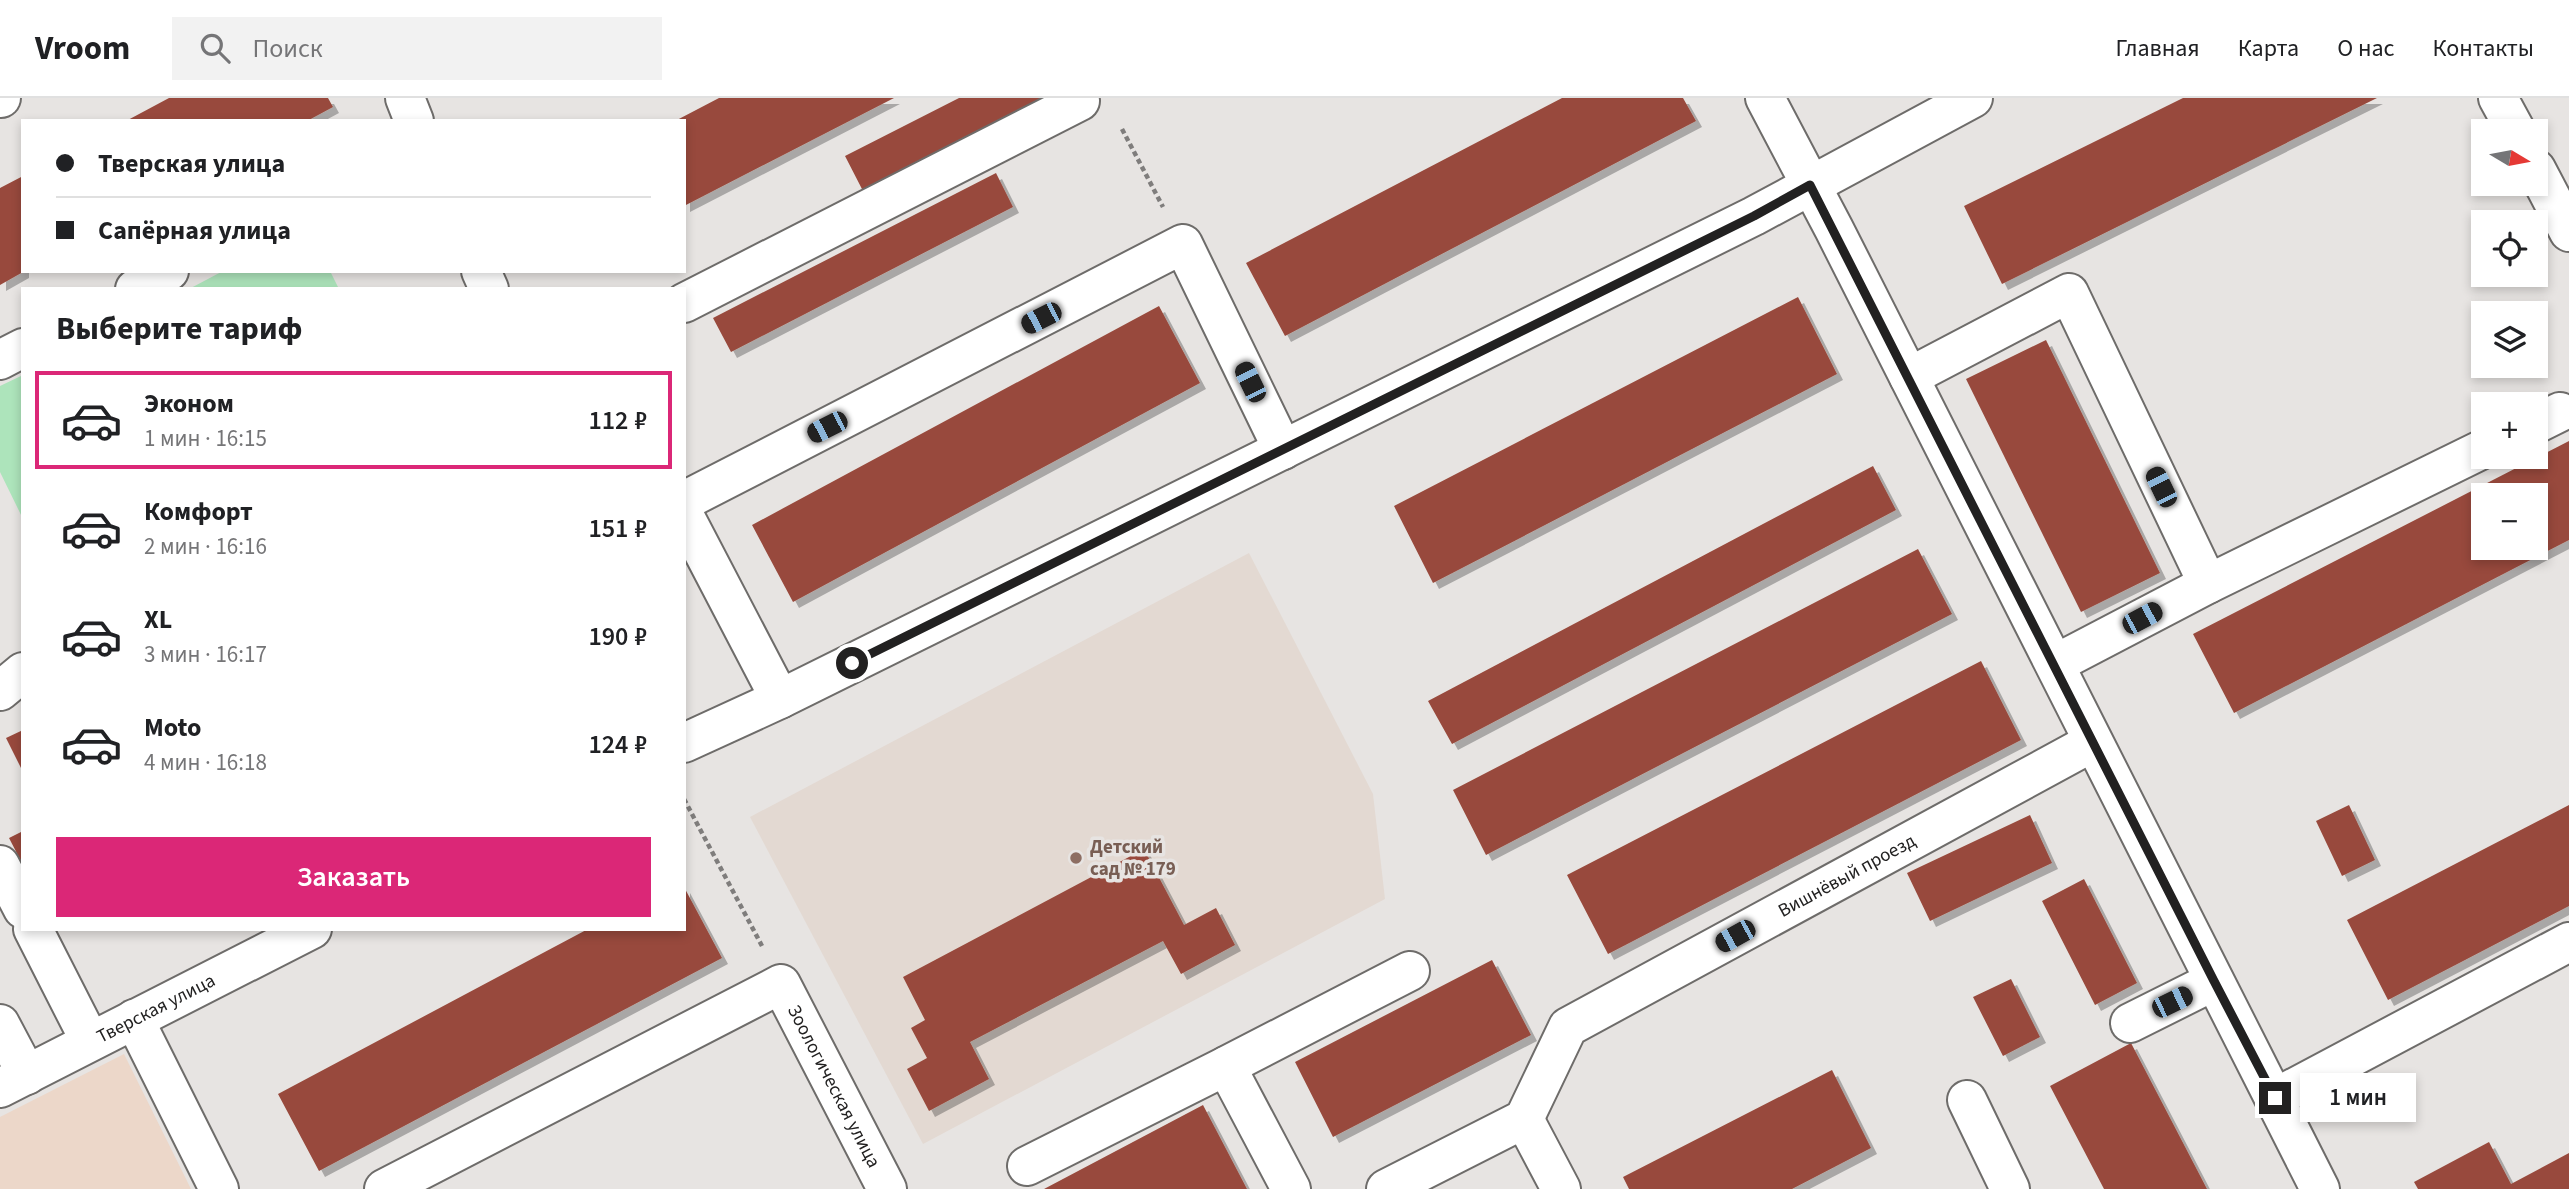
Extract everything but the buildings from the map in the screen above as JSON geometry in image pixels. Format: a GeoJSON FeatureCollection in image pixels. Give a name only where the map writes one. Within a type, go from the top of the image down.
{"type":"FeatureCollection","features":[{"type":"Feature","properties":{"kind":"street"},"geometry":{"type":"LineString","coordinates":[[405,98],[413,119]]}},
{"type":"Feature","properties":{"kind":"street"},"geometry":{"type":"LineString","coordinates":[[1765,98],[2320,1189]]}},
{"type":"Feature","properties":{"kind":"street"},"geometry":{"type":"LineString","coordinates":[[686,742],[780,699],[1754,216],[1973,98]]}},
{"type":"Feature","properties":{"kind":"street"},"geometry":{"type":"LineString","coordinates":[[2498,98],[2509,119]]}},
{"type":"Feature","properties":{"kind":"street"},"geometry":{"type":"LineString","coordinates":[[686,302],[1080,101]]}},
{"type":"Feature","properties":{"kind":"street"},"geometry":{"type":"LineString","coordinates":[[2548,192],[2569,232]]}},
{"type":"Feature","properties":{"kind":"street"},"geometry":{"type":"LineString","coordinates":[[686,499],[1183,244],[1283,450]]}},
{"type":"Feature","properties":{"kind":"street"},"geometry":{"type":"LineString","coordinates":[[139,287],[165,273]]}},
{"type":"Feature","properties":{"kind":"street"},"geometry":{"type":"LineString","coordinates":[[1909,377],[2069,293],[2208,584]]}},
{"type":"Feature","properties":{"kind":"street"},"geometry":{"type":"LineString","coordinates":[[0,359],[21,349]]}},
{"type":"Feature","properties":{"kind":"street"},"geometry":{"type":"LineString","coordinates":[[2055,664],[2208,584],[2471,455]]}},
{"type":"Feature","properties":{"kind":"street"},"geometry":{"type":"LineString","coordinates":[[686,519],[780,699]]}},
{"type":"Feature","properties":{"kind":"street"},"geometry":{"type":"LineString","coordinates":[[0,691],[21,673]]}},
{"type":"Feature","properties":{"kind":"street","name":"Вишнёвый проезд"},"geometry":{"type":"LineString","coordinates":[[1524,1119],[1568,1027],[2093,742]]}},
{"type":"Feature","properties":{"kind":"street"},"geometry":{"type":"LineString","coordinates":[[0,865],[21,905]]}},
{"type":"Feature","properties":{"kind":"street"},"geometry":{"type":"LineString","coordinates":[[34,931],[90,1041]]}},
{"type":"Feature","properties":{"kind":"street","name":"Тверская улица"},"geometry":{"type":"LineString","coordinates":[[13,1082],[308,931]]}},
{"type":"Feature","properties":{"kind":"street"},"geometry":{"type":"LineString","coordinates":[[2275,1098],[2569,942]]}},
{"type":"Feature","properties":{"kind":"street"},"geometry":{"type":"LineString","coordinates":[[1027,1166],[1410,971]]}},
{"type":"Feature","properties":{"kind":"street"},"geometry":{"type":"LineString","coordinates":[[2130,1023],[2214,981]]}},
{"type":"Feature","properties":{"kind":"street"},"geometry":{"type":"LineString","coordinates":[[384,1189],[782,984]]}},
{"type":"Feature","properties":{"kind":"street","name":"Зоологическая улица"},"geometry":{"type":"LineString","coordinates":[[782,984],[887,1189]]}},
{"type":"Feature","properties":{"kind":"street"},"geometry":{"type":"LineString","coordinates":[[134,1019],[219,1189]]}},
{"type":"Feature","properties":{"kind":"street"},"geometry":{"type":"LineString","coordinates":[[0,1024],[13,1082]]}},
{"type":"Feature","properties":{"kind":"street"},"geometry":{"type":"LineString","coordinates":[[1226,1066],[1291,1189]]}},
{"type":"Feature","properties":{"kind":"street"},"geometry":{"type":"LineString","coordinates":[[1966,1100],[2010,1189]]}},
{"type":"Feature","properties":{"kind":"street"},"geometry":{"type":"LineString","coordinates":[[1386,1189],[1524,1119],[1561,1189]]}},
{"type":"Feature","properties":{"kind":"path"},"geometry":{"type":"LineString","coordinates":[[1122,129],[1183,244]]}},
{"type":"Feature","properties":{"kind":"path"},"geometry":{"type":"LineString","coordinates":[[686,803],[782,984]]}},
{"type":"Feature","properties":{"kind":"shaded area","name":"Детский сад № 179"},"geometry":{"type":"Polygon","coordinates":[[[1249,553],[1373,794],[1385,899],[923,1144],[750,817],[1249,553]]]}},
{"type":"Feature","properties":{"kind":"shaded area"},"geometry":{"type":"Polygon","coordinates":[[[124,1054],[191,1189],[0,1189],[0,1117],[124,1054]]]}},
{"type":"Feature","properties":{"kind":"green space"},"geometry":{"type":"Polygon","coordinates":[[[219,273],[331,273],[338,287],[193,287],[219,273]]]}},
{"type":"Feature","properties":{"kind":"green space"},"geometry":{"type":"Polygon","coordinates":[[[21,376],[21,515],[0,472],[0,386],[21,376]]]}},
{"type":"Feature","properties":{"kind":"place","name":"Детский сад № 179"},"geometry":{"type":"Point","coordinates":[1076,858]}},
{"type":"Feature","properties":{"kind":"route"},"geometry":{"type":"LineString","coordinates":[[852,663],[1754,216],[1810,185],[2275,1098]]}}]}
